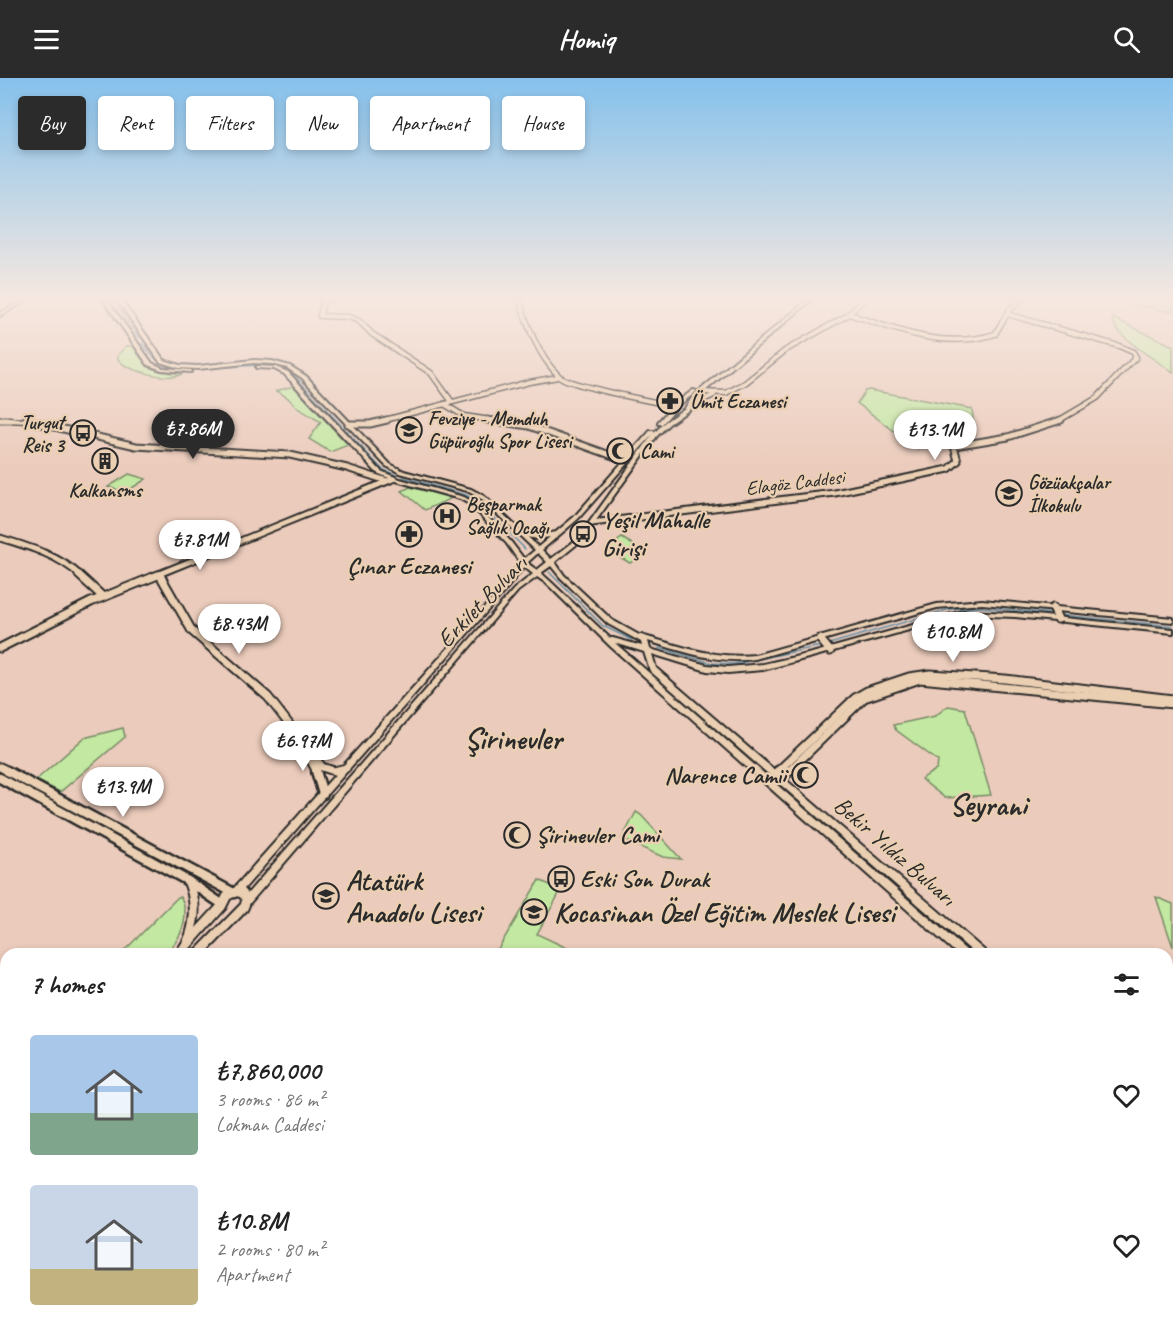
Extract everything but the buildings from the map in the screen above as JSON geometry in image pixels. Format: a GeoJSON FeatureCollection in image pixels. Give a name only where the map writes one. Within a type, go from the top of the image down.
{"type":"FeatureCollection","features":[{"type":"Feature","properties":{"kind":"main road","name":"Bekir Yıldız Bulvarı"},"geometry":{"type":"LineString","coordinates":[[144,357],[156,367],[179,371],[262,367],[283,370],[377,470],[390,480],[462,498],[480,508],[523,563],[537,573],[637,666],[957,948]]}},
{"type":"Feature","properties":{"kind":"main road","name":"Bekir Yıldız Bulvarı"},"geometry":{"type":"LineString","coordinates":[[159,357],[162,361],[188,366],[267,362],[288,365],[304,377],[391,467],[469,490],[482,497],[610,622],[636,635],[645,643],[652,669],[975,948]]}},
{"type":"Feature","properties":{"kind":"main road","name":"Erkilet Bulvarı"},"geometry":{"type":"LineString","coordinates":[[235,892],[348,767],[502,591],[523,563],[576,518],[676,405],[735,357]]}},
{"type":"Feature","properties":{"kind":"main road","name":"Erkilet Bulvarı"},"geometry":{"type":"LineString","coordinates":[[247,900],[516,590],[537,573],[554,565],[561,554],[574,544],[656,435],[743,357]]}},
{"type":"Feature","properties":{"kind":"main road"},"geometry":{"type":"LineString","coordinates":[[676,405],[680,410],[687,408]]}},
{"type":"Feature","properties":{"kind":"main road"},"geometry":{"type":"LineString","coordinates":[[670,412],[676,413],[677,416]]}},
{"type":"Feature","properties":{"kind":"main road"},"geometry":{"type":"LineString","coordinates":[[519,533],[539,537],[560,532]]}},
{"type":"Feature","properties":{"kind":"main road"},"geometry":{"type":"LineString","coordinates":[[636,635],[710,657],[728,659],[755,657],[951,603],[982,602],[1173,620]]}},
{"type":"Feature","properties":{"kind":"main road"},"geometry":{"type":"LineString","coordinates":[[601,633],[647,655],[707,668],[728,670],[763,667],[830,651],[963,613],[996,613],[1173,631]]}},
{"type":"Feature","properties":{"kind":"main road"},"geometry":{"type":"LineString","coordinates":[[637,666],[637,656],[647,655]]}},
{"type":"Feature","properties":{"kind":"main road"},"geometry":{"type":"LineString","coordinates":[[183,948],[190,934],[195,910],[193,892],[188,881]]}},
{"type":"Feature","properties":{"kind":"main road"},"geometry":{"type":"LineString","coordinates":[[184,948],[222,905],[227,896],[235,892],[243,893],[247,900],[244,907],[204,948]]}},
{"type":"Feature","properties":{"kind":"main road"},"geometry":{"type":"LineString","coordinates":[[222,905],[227,913],[238,912]]}},
{"type":"Feature","properties":{"kind":"street"},"geometry":{"type":"LineString","coordinates":[[406,357],[430,373],[452,402]]}},
{"type":"Feature","properties":{"kind":"street"},"geometry":{"type":"LineString","coordinates":[[544,357],[558,377],[568,382]]}},
{"type":"Feature","properties":{"kind":"street"},"geometry":{"type":"LineString","coordinates":[[699,394],[730,392],[778,357]]}},
{"type":"Feature","properties":{"kind":"street","name":"Elagöz Caddesi"},"geometry":{"type":"LineString","coordinates":[[592,523],[835,493],[949,469],[958,461],[954,446],[1016,437],[1066,419],[1101,395],[1136,357]]}},
{"type":"Feature","properties":{"kind":"street"},"geometry":{"type":"LineString","coordinates":[[348,424],[373,424],[444,404],[558,377]]}},
{"type":"Feature","properties":{"kind":"street"},"geometry":{"type":"LineString","coordinates":[[547,379],[676,405]]}},
{"type":"Feature","properties":{"kind":"street"},"geometry":{"type":"LineString","coordinates":[[687,408],[714,394]]}},
{"type":"Feature","properties":{"kind":"street"},"geometry":{"type":"LineString","coordinates":[[444,404],[464,416],[529,426],[627,461]]}},
{"type":"Feature","properties":{"kind":"street"},"geometry":{"type":"LineString","coordinates":[[0,420],[23,419],[136,446],[290,456],[390,480]]}},
{"type":"Feature","properties":{"kind":"street"},"geometry":{"type":"LineString","coordinates":[[359,435],[373,424]]}},
{"type":"Feature","properties":{"kind":"street"},"geometry":{"type":"LineString","coordinates":[[0,648],[103,597],[390,480]]}},
{"type":"Feature","properties":{"kind":"street"},"geometry":{"type":"LineString","coordinates":[[480,508],[492,506]]}},
{"type":"Feature","properties":{"kind":"street"},"geometry":{"type":"LineString","coordinates":[[0,538],[42,551],[68,564],[103,597]]}},
{"type":"Feature","properties":{"kind":"street"},"geometry":{"type":"LineString","coordinates":[[160,574],[192,631],[268,696],[289,721],[320,779],[323,794]]}},
{"type":"Feature","properties":{"kind":"street"},"geometry":{"type":"LineString","coordinates":[[1053,608],[1058,620]]}},
{"type":"Feature","properties":{"kind":"street"},"geometry":{"type":"LineString","coordinates":[[820,639],[830,651]]}},
{"type":"Feature","properties":{"kind":"street"},"geometry":{"type":"LineString","coordinates":[[777,777],[855,698],[867,691],[909,677],[930,674],[1005,679],[1173,699]]}},
{"type":"Feature","properties":{"kind":"street"},"geometry":{"type":"LineString","coordinates":[[777,777],[864,698],[920,679],[930,678],[1173,704]]}},
{"type":"Feature","properties":{"kind":"street"},"geometry":{"type":"LineString","coordinates":[[303,744],[326,769],[338,770],[348,767]]}},
{"type":"Feature","properties":{"kind":"street"},"geometry":{"type":"LineString","coordinates":[[0,767],[235,892]]}},
{"type":"Feature","properties":{"kind":"street"},"geometry":{"type":"LineString","coordinates":[[0,778],[188,881],[222,905]]}},
{"type":"Feature","properties":{"kind":"green space"},"geometry":{"type":"Polygon","coordinates":[[[118,357],[141,357],[147,365],[158,371],[182,374],[168,376],[148,374],[118,359],[118,357]]]}},
{"type":"Feature","properties":{"kind":"green space"},"geometry":{"type":"Polygon","coordinates":[[[1150,357],[1173,357],[1173,372],[1150,357]]]}},
{"type":"Feature","properties":{"kind":"green space"},"geometry":{"type":"Polygon","coordinates":[[[293,386],[348,445],[330,452],[309,439],[321,422],[276,391],[293,386]]]}},
{"type":"Feature","properties":{"kind":"green space"},"geometry":{"type":"Polygon","coordinates":[[[865,391],[972,409],[975,434],[918,449],[857,403],[865,391]]]}},
{"type":"Feature","properties":{"kind":"green space"},"geometry":{"type":"Polygon","coordinates":[[[129,474],[146,479],[126,492],[108,487],[129,474]]]}},
{"type":"Feature","properties":{"kind":"green space"},"geometry":{"type":"Polygon","coordinates":[[[410,487],[452,498],[425,510],[402,491],[410,487]]]}},
{"type":"Feature","properties":{"kind":"green space"},"geometry":{"type":"Polygon","coordinates":[[[622,538],[645,552],[630,563],[606,549],[622,538]]]}},
{"type":"Feature","properties":{"kind":"green space"},"geometry":{"type":"Polygon","coordinates":[[[948,706],[965,709],[991,795],[945,798],[921,779],[937,769],[938,761],[896,730],[893,725],[935,716],[948,706]]]}},
{"type":"Feature","properties":{"kind":"green space"},"geometry":{"type":"Polygon","coordinates":[[[123,728],[125,737],[60,792],[36,780],[84,738],[123,728]]]}},
{"type":"Feature","properties":{"kind":"green space"},"geometry":{"type":"Polygon","coordinates":[[[636,812],[681,859],[663,857],[622,839],[636,812]]]}},
{"type":"Feature","properties":{"kind":"green space","name":"Kocasinan Özel Eğitim Meslek Lisesi"},"geometry":{"type":"Polygon","coordinates":[[[539,880],[561,890],[537,934],[567,948],[499,948],[539,880]]]}},
{"type":"Feature","properties":{"kind":"green space"},"geometry":{"type":"Polygon","coordinates":[[[178,897],[181,897],[185,920],[180,935],[171,948],[127,948],[178,897]]]}},
{"type":"Feature","properties":{"kind":"green space"},"geometry":{"type":"Polygon","coordinates":[[[1156,897],[1173,904],[1173,947],[1156,897]]]}},
{"type":"Feature","properties":{"kind":"waterway"},"geometry":{"type":"LineString","coordinates":[[154,357],[170,367],[194,369]]}},
{"type":"Feature","properties":{"kind":"waterway"},"geometry":{"type":"LineString","coordinates":[[207,368],[266,365]]}},
{"type":"Feature","properties":{"kind":"waterway"},"geometry":{"type":"LineString","coordinates":[[273,365],[294,375],[382,469],[396,475]]}},
{"type":"Feature","properties":{"kind":"waterway"},"geometry":{"type":"LineString","coordinates":[[403,477],[466,495],[480,504]]}},
{"type":"Feature","properties":{"kind":"waterway"},"geometry":{"type":"LineString","coordinates":[[484,507],[525,549]]}},
{"type":"Feature","properties":{"kind":"waterway"},"geometry":{"type":"LineString","coordinates":[[549,572],[603,626],[632,640]]}},
{"type":"Feature","properties":{"kind":"waterway"},"geometry":{"type":"LineString","coordinates":[[829,644],[950,609],[979,607],[1053,614]]}},
{"type":"Feature","properties":{"kind":"waterway"},"geometry":{"type":"LineString","coordinates":[[1060,615],[1173,626]]}},
{"type":"Feature","properties":{"kind":"waterway"},"geometry":{"type":"LineString","coordinates":[[659,648],[712,663],[735,664],[821,646]]}},
{"type":"Feature","properties":{"kind":"place","name":"Ümit Eczanesi"},"geometry":{"type":"Point","coordinates":[670,401]}},
{"type":"Feature","properties":{"kind":"place","name":"Fevziye - Memduh Güpüroğlu Spor Lisesi"},"geometry":{"type":"Point","coordinates":[409,430]}},
{"type":"Feature","properties":{"kind":"place","name":"Turgut Reis 3"},"geometry":{"type":"Point","coordinates":[83,433]}},
{"type":"Feature","properties":{"kind":"place","name":"Cami"},"geometry":{"type":"Point","coordinates":[620,451]}},
{"type":"Feature","properties":{"kind":"place","name":"Kalkansms"},"geometry":{"type":"Point","coordinates":[105,461]}},
{"type":"Feature","properties":{"kind":"place","name":"Gözüakçalar İlkokulu"},"geometry":{"type":"Point","coordinates":[1009,493]}},
{"type":"Feature","properties":{"kind":"place","name":"Beşparmak Sağlık Ocağı"},"geometry":{"type":"Point","coordinates":[447,516]}},
{"type":"Feature","properties":{"kind":"place","name":"Çınar Eczanesi"},"geometry":{"type":"Point","coordinates":[409,534]}},
{"type":"Feature","properties":{"kind":"place","name":"Yeşil Mahalle Girişi"},"geometry":{"type":"Point","coordinates":[583,534]}},
{"type":"Feature","properties":{"kind":"place","name":"Narence Camii"},"geometry":{"type":"Point","coordinates":[805,775]}},
{"type":"Feature","properties":{"kind":"place","name":"Şirinevler Cami"},"geometry":{"type":"Point","coordinates":[517,835]}},
{"type":"Feature","properties":{"kind":"place","name":"Eski Son Durak"},"geometry":{"type":"Point","coordinates":[561,879]}},
{"type":"Feature","properties":{"kind":"place","name":"Atatürk Anadolu Lisesi"},"geometry":{"type":"Point","coordinates":[326,896]}},
{"type":"Feature","properties":{"kind":"place","name":"Kocasinan Özel Eğitim Meslek Lisesi"},"geometry":{"type":"Point","coordinates":[534,912]}},
{"type":"Feature","properties":{"kind":"district","name":"Şirinevler"},"geometry":{"type":"Point","coordinates":[513,739]}},
{"type":"Feature","properties":{"kind":"district","name":"Seyrani"},"geometry":{"type":"Point","coordinates":[988,805]}}]}
